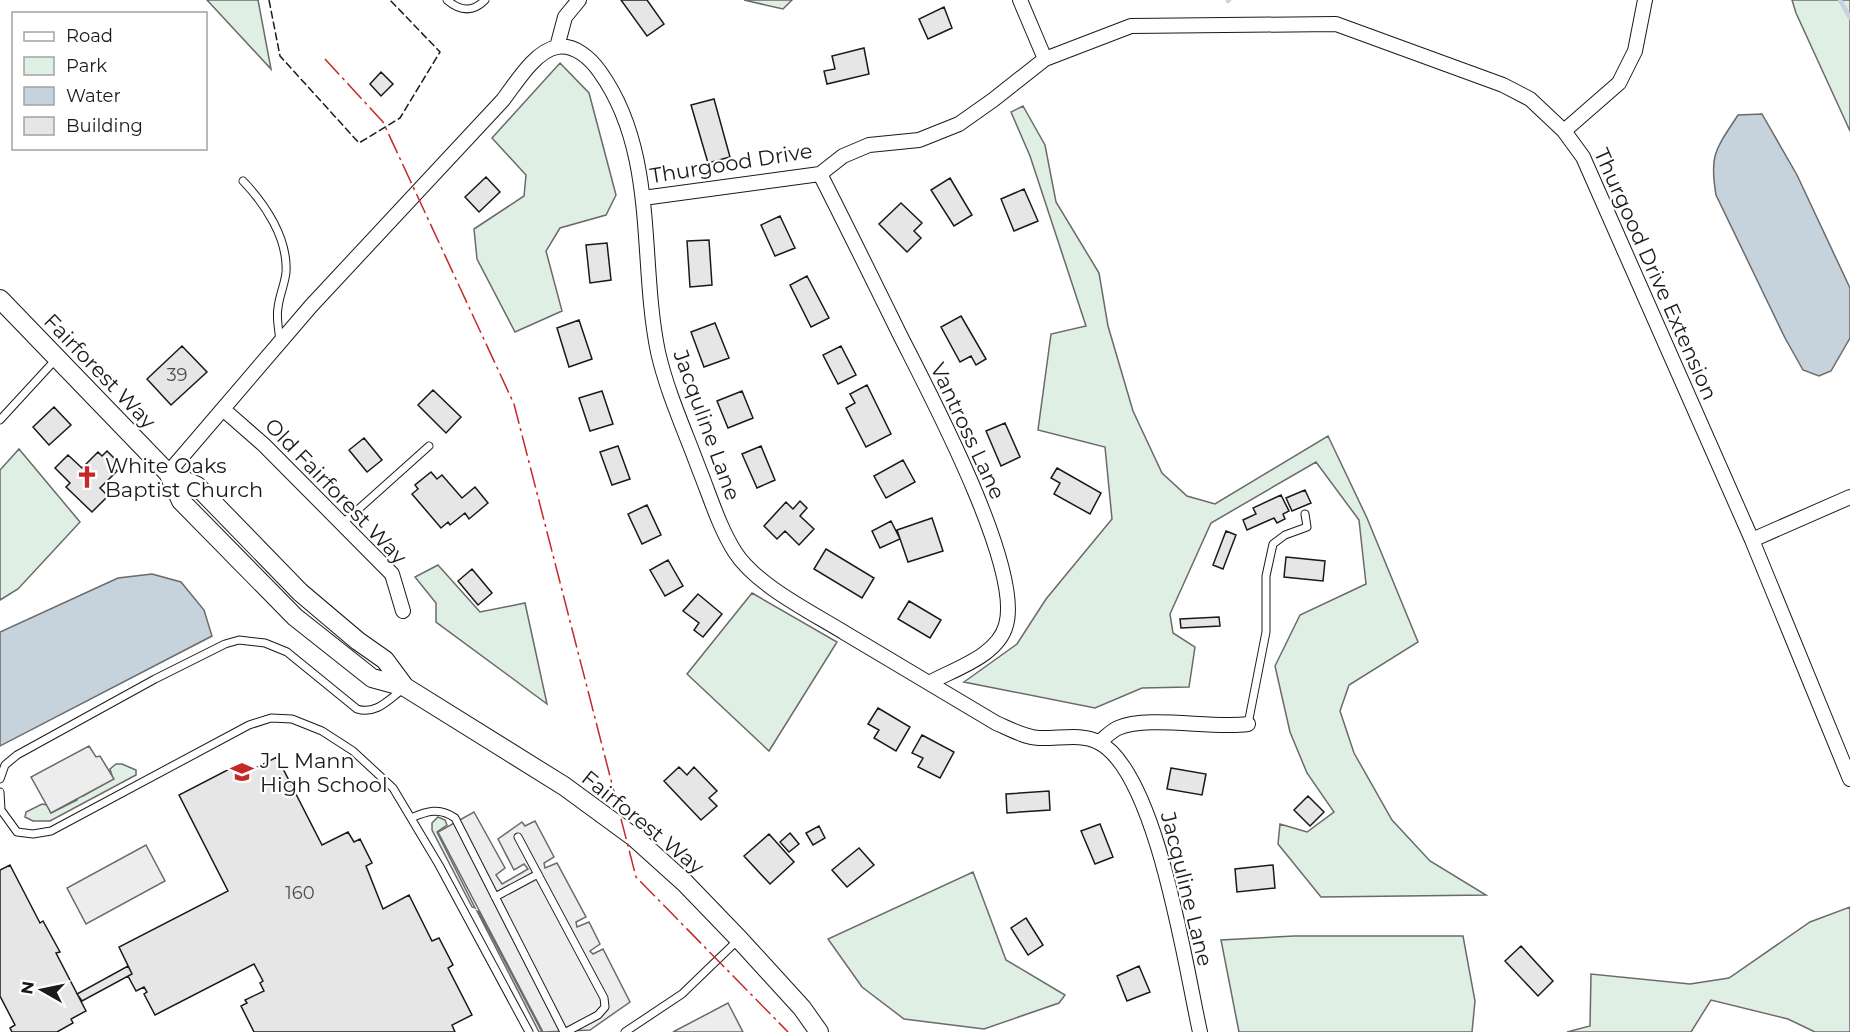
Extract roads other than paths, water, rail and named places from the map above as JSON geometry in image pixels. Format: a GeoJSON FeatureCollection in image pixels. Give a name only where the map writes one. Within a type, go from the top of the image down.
{"type":"FeatureCollection","features":[{"type":"Feature","properties":{"kind":"main road","name":"Fairforest Way"},"geometry":{"type":"LineString","coordinates":[[0,300],[168,473],[197,486],[300,592],[358,641],[385,660],[405,687],[604,814],[685,883],[802,1008],[819,1032]]}},
{"type":"Feature","properties":{"kind":"street"},"geometry":{"type":"LineString","coordinates":[[168,473],[311,306],[503,100],[524,73],[542,55],[557,47],[565,17],[579,0]]}},
{"type":"Feature","properties":{"kind":"street"},"geometry":{"type":"LineString","coordinates":[[1020,0],[1045,59]]}},
{"type":"Feature","properties":{"kind":"street"},"geometry":{"type":"LineString","coordinates":[[1564,131],[1619,83],[1635,51],[1645,0]]}},
{"type":"Feature","properties":{"kind":"street","name":"Thurgood Drive Extension"},"geometry":{"type":"LineString","coordinates":[[1045,59],[1131,26],[1336,24],[1503,85],[1530,99],[1564,131],[1583,157],[1752,540],[1850,779]]}},
{"type":"Feature","properties":{"kind":"street","name":"Jacquline Lane"},"geometry":{"type":"LineString","coordinates":[[557,47],[571,48],[584,54],[610,85],[629,131],[643,198],[652,316],[658,354],[688,440],[735,553],[772,586],[996,723],[1025,736],[1078,738],[1099,742],[1126,771],[1144,806],[1158,844],[1200,1032]]}},
{"type":"Feature","properties":{"kind":"street","name":"Thurgood Drive"},"geometry":{"type":"LineString","coordinates":[[643,198],[820,174],[843,156],[869,145],[919,140],[959,124],[1045,59]]}},
{"type":"Feature","properties":{"kind":"street","name":"Vantross Lane"},"geometry":{"type":"LineString","coordinates":[[820,174],[969,476],[1004,578],[1008,605],[1007,623],[1003,634],[984,654],[929,683]]}},
{"type":"Feature","properties":{"kind":"street","name":"Old Fairforest Way"},"geometry":{"type":"LineString","coordinates":[[224,410],[264,445],[392,574],[403,610]]}},
{"type":"Feature","properties":{"kind":"street"},"geometry":{"type":"LineString","coordinates":[[1752,540],[1850,497]]}},
{"type":"Feature","properties":{"kind":"street"},"geometry":{"type":"LineString","coordinates":[[1099,742],[1118,728],[1144,723],[1231,726],[1248,724]]}},
{"type":"Feature","properties":{"kind":"lane"},"geometry":{"type":"LineString","coordinates":[[447,0],[458,9],[467,10],[485,0]]}},
{"type":"Feature","properties":{"kind":"lane"},"geometry":{"type":"LineString","coordinates":[[243,181],[259,198],[278,234],[283,249],[286,272],[277,311],[280,344]]}},
{"type":"Feature","properties":{"kind":"lane"},"geometry":{"type":"LineString","coordinates":[[0,420],[57,358]]}},
{"type":"Feature","properties":{"kind":"lane"},"geometry":{"type":"LineString","coordinates":[[343,523],[429,446]]}},
{"type":"Feature","properties":{"kind":"lane"},"geometry":{"type":"LineString","coordinates":[[1248,724],[1266,632],[1266,576],[1273,544],[1285,535],[1307,527],[1305,514]]}},
{"type":"Feature","properties":{"kind":"lane"},"geometry":{"type":"LineString","coordinates":[[0,779],[5,765],[17,755],[155,679],[225,644],[239,640],[265,643],[287,652],[357,709],[366,712],[375,710],[405,687]]}},
{"type":"Feature","properties":{"kind":"lane"},"geometry":{"type":"LineString","coordinates":[[0,792],[1,810],[17,832],[33,834],[51,831],[249,725],[271,718],[292,719],[322,731],[353,751],[393,788],[529,1032]]}},
{"type":"Feature","properties":{"kind":"lane"},"geometry":{"type":"LineString","coordinates":[[411,818],[428,811],[445,810],[455,818],[565,1032],[598,1016],[605,1007],[604,998],[518,837]]}},
{"type":"Feature","properties":{"kind":"lane"},"geometry":{"type":"LineString","coordinates":[[495,897],[538,874]]}},
{"type":"Feature","properties":{"kind":"lane"},"geometry":{"type":"LineString","coordinates":[[625,1032],[681,994],[739,939]]}},
{"type":"Feature","properties":{"kind":"water"},"geometry":{"type":"Polygon","coordinates":[[[1762,114],[1797,175],[1850,288],[1850,338],[1831,371],[1819,376],[1803,370],[1785,338],[1716,195],[1713,170],[1720,144],[1738,115],[1762,114]]]}},
{"type":"Feature","properties":{"kind":"water"},"geometry":{"type":"Polygon","coordinates":[[[152,574],[181,582],[204,610],[212,636],[0,746],[0,632],[118,578],[152,574]]]}},
{"type":"Feature","properties":{"kind":"waterway"},"geometry":{"type":"LineString","coordinates":[[1840,0],[1850,18]]}},
{"type":"Feature","properties":{"kind":"place","name":"White Oaks Baptist Church"},"geometry":{"type":"Point","coordinates":[87,477]}},
{"type":"Feature","properties":{"kind":"place","name":"J L Mann High School"},"geometry":{"type":"Point","coordinates":[242,772]}}]}
